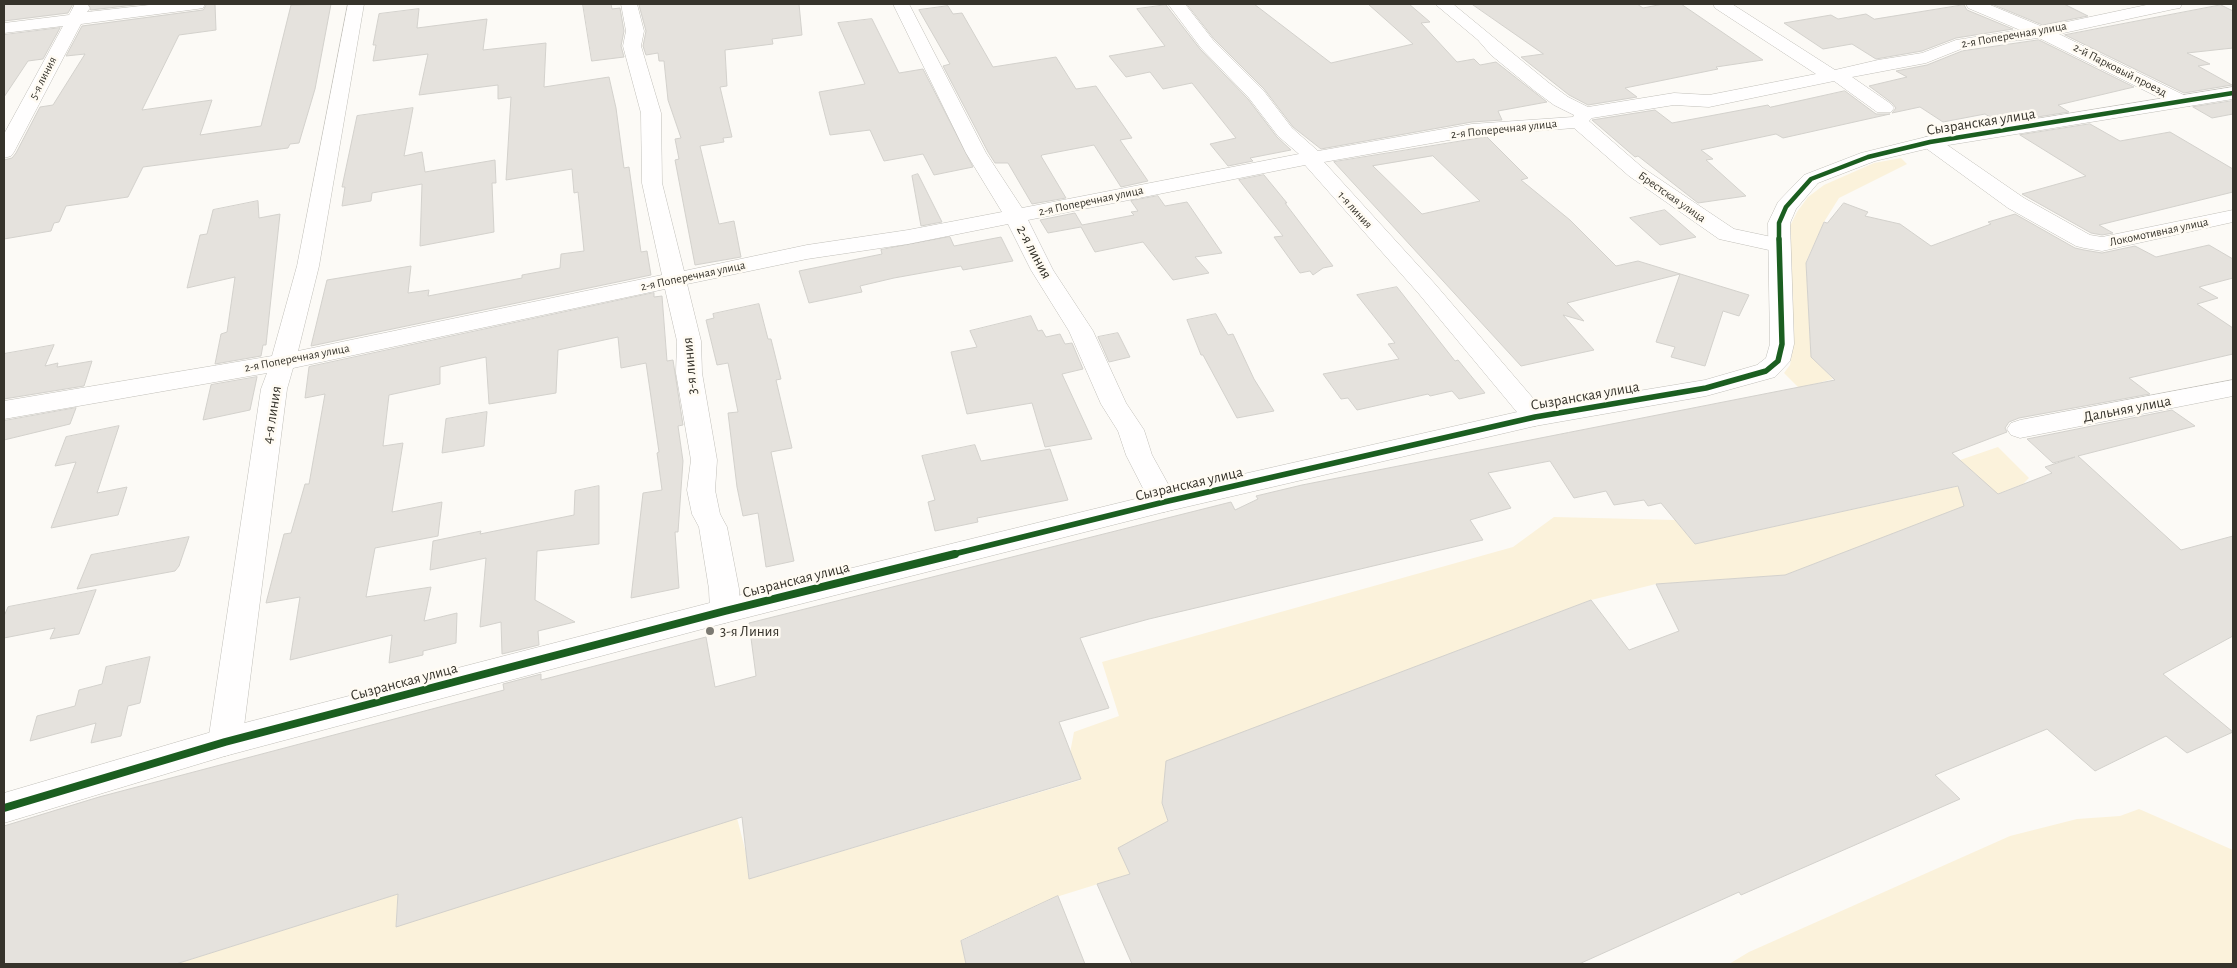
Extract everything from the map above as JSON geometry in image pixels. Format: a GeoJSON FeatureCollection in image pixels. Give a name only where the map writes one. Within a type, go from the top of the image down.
{"type":"FeatureCollection","features":[{"type":"Feature","properties":{"kind":"street"},"geometry":{"type":"LineString","coordinates":[[4,28],[79,11],[197,4]]}},
{"type":"Feature","properties":{"kind":"street","name":"4-я линия"},"geometry":{"type":"LineString","coordinates":[[225,742],[274,389],[284,362],[296,300],[308,266],[356,4]]}},
{"type":"Feature","properties":{"kind":"street","name":"3-я линия"},"geometry":{"type":"LineString","coordinates":[[629,4],[635,31],[632,46],[651,113],[652,183],[689,341],[689,372],[704,460],[701,490],[706,514],[713,527],[724,589],[724,611]]}},
{"type":"Feature","properties":{"kind":"street","name":"2-я линия"},"geometry":{"type":"LineString","coordinates":[[900,4],[916,30],[924,52],[968,138],[1031,244],[1042,270],[1081,331],[1114,404],[1131,430],[1139,455],[1164,502]]}},
{"type":"Feature","properties":{"kind":"street","name":"1-я линия"},"geometry":{"type":"LineString","coordinates":[[1176,4],[1207,44],[1256,94],[1285,132],[1307,150],[1317,169],[1427,288],[1535,417]]}},
{"type":"Feature","properties":{"kind":"street","name":"Брестская улица"},"geometry":{"type":"LineString","coordinates":[[1443,4],[1484,36],[1497,51],[1582,118],[1636,172],[1727,234],[1778,245]]}},
{"type":"Feature","properties":{"kind":"street"},"geometry":{"type":"LineString","coordinates":[[1721,4],[1884,108]]}},
{"type":"Feature","properties":{"kind":"street","name":"2-й Парковый проезд"},"geometry":{"type":"LineString","coordinates":[[1974,4],[2039,33],[2075,46],[2183,102]]}},
{"type":"Feature","properties":{"kind":"street","name":"2-я Поперечная улица"},"geometry":{"type":"LineString","coordinates":[[4,410],[284,362],[807,252],[861,245],[1015,217],[1076,202],[1312,158],[1472,130],[1582,118],[1674,99],[1709,101],[1816,80],[1878,65],[1926,58],[1956,45],[1984,39],[2039,33],[2174,4]]}},
{"type":"Feature","properties":{"kind":"street","name":"5-я линия"},"geometry":{"type":"LineString","coordinates":[[4,152],[79,11]]}},
{"type":"Feature","properties":{"kind":"street","name":"Сызранская улица"},"geometry":{"type":"LineString","coordinates":[[4,808],[225,742],[724,611],[1164,502],[1535,417],[1706,388],[1766,371],[1778,361],[1782,344],[1778,245],[1779,223],[1786,207],[1811,179],[1868,158],[1930,142],[2233,93]]}},
{"type":"Feature","properties":{"kind":"street","name":"Локомотивная улица"},"geometry":{"type":"LineString","coordinates":[[1930,142],[2016,203],[2084,242],[2102,244],[2233,216]]}},
{"type":"Feature","properties":{"kind":"street","name":"Дальняя улица"},"geometry":{"type":"LineString","coordinates":[[2020,429],[2233,388]]}},
{"type":"Feature","properties":{"kind":"shaded area"},"geometry":{"type":"Polygon","coordinates":[[[1901,158],[1907,164],[1839,198],[1824,222],[1806,262],[1811,356],[1833,379],[1799,388],[1784,373],[1790,365],[1793,347],[1790,226],[1808,197],[1824,185],[1874,163],[1901,158]]]}},
{"type":"Feature","properties":{"kind":"shaded area"},"geometry":{"type":"Polygon","coordinates":[[[1998,447],[2029,478],[2023,484],[1785,575],[1656,584],[1591,600],[1167,761],[1162,803],[1168,821],[1119,848],[1130,874],[1053,898],[961,940],[966,964],[176,964],[398,894],[396,926],[737,818],[746,853],[749,879],[1081,780],[1070,753],[1074,732],[1119,716],[1102,662],[1513,547],[1554,517],[1675,520],[1695,544],[1983,481],[1960,460],[1998,447]]]}},
{"type":"Feature","properties":{"kind":"shaded area"},"geometry":{"type":"Polygon","coordinates":[[[2139,809],[2233,850],[2233,964],[1729,964],[1749,952],[2010,836],[2077,819],[2120,816],[2139,809]]]}},
{"type":"Feature","properties":{"kind":"building"},"geometry":{"type":"Polygon","coordinates":[[[73,4],[68,13],[4,21],[4,5],[73,4]]]}},
{"type":"Feature","properties":{"kind":"building"},"geometry":{"type":"Polygon","coordinates":[[[89,4],[143,4],[91,10],[89,4]]]}},
{"type":"Feature","properties":{"kind":"building"},"geometry":{"type":"Polygon","coordinates":[[[207,4],[215,4],[216,30],[179,35],[142,110],[212,100],[200,135],[261,126],[291,5],[331,4],[315,89],[299,143],[290,144],[288,148],[143,167],[128,197],[66,206],[59,222],[54,223],[51,231],[4,239],[4,160],[12,158],[16,153],[40,107],[53,105],[85,54],[66,56],[82,26],[203,10],[207,4]]]}},
{"type":"Feature","properties":{"kind":"building"},"geometry":{"type":"Polygon","coordinates":[[[583,4],[611,4],[612,9],[620,8],[624,31],[621,46],[624,57],[592,61],[583,4]]]}},
{"type":"Feature","properties":{"kind":"building"},"geometry":{"type":"Polygon","coordinates":[[[799,4],[802,35],[772,39],[773,44],[725,50],[727,86],[720,87],[732,137],[723,138],[724,142],[700,146],[719,224],[734,221],[741,257],[695,265],[675,160],[679,159],[675,139],[681,138],[668,100],[664,61],[659,61],[658,53],[646,55],[643,46],[646,31],[639,5],[799,4]]]}},
{"type":"Feature","properties":{"kind":"building"},"geometry":{"type":"Polygon","coordinates":[[[1187,4],[1254,4],[1331,63],[1413,44],[1368,4],[1409,4],[1430,22],[1421,23],[1457,62],[1474,59],[1480,65],[1496,62],[1547,102],[1498,111],[1502,120],[1472,122],[1321,149],[1293,127],[1264,89],[1214,39],[1187,4]]]}},
{"type":"Feature","properties":{"kind":"building"},"geometry":{"type":"Polygon","coordinates":[[[1472,4],[1637,4],[1643,8],[1663,4],[1681,4],[1763,60],[1716,67],[1718,69],[1625,88],[1637,97],[1588,105],[1569,95],[1521,57],[1543,54],[1472,4]]]}},
{"type":"Feature","properties":{"kind":"building"},"geometry":{"type":"Polygon","coordinates":[[[1992,4],[2064,4],[2088,16],[2043,25],[1992,4]]]}},
{"type":"Feature","properties":{"kind":"building"},"geometry":{"type":"Polygon","coordinates":[[[1166,5],[1200,49],[1248,99],[1277,137],[1291,150],[1250,158],[1253,161],[1228,166],[1210,144],[1236,138],[1192,83],[1163,89],[1150,72],[1126,77],[1109,56],[1165,46],[1137,9],[1166,5]]]}},
{"type":"Feature","properties":{"kind":"building"},"geometry":{"type":"Polygon","coordinates":[[[1964,5],[1967,10],[2013,29],[1956,38],[1922,51],[1876,59],[1852,44],[1823,49],[1784,23],[1831,15],[1838,19],[1866,14],[1874,19],[1964,5]]]}},
{"type":"Feature","properties":{"kind":"building"},"geometry":{"type":"Polygon","coordinates":[[[2221,5],[2233,11],[2233,48],[2187,53],[2210,64],[2198,66],[2232,85],[2184,93],[2065,35],[2221,5]]]}},
{"type":"Feature","properties":{"kind":"building"},"geometry":{"type":"Polygon","coordinates":[[[948,6],[953,14],[962,13],[993,67],[1056,57],[1076,89],[1096,86],[1132,138],[1120,140],[1148,181],[1121,187],[1094,145],[1042,155],[1066,198],[1032,204],[1008,163],[995,163],[988,152],[943,66],[950,64],[919,10],[948,6]]]}},
{"type":"Feature","properties":{"kind":"building"},"geometry":{"type":"Polygon","coordinates":[[[419,9],[417,28],[487,19],[483,50],[546,43],[544,87],[609,77],[616,108],[624,168],[629,167],[641,252],[647,251],[651,275],[311,346],[327,280],[411,266],[408,293],[429,290],[428,296],[522,278],[522,275],[560,268],[561,254],[584,251],[578,192],[574,193],[572,169],[506,180],[511,97],[498,99],[498,85],[419,95],[428,54],[373,61],[376,45],[373,45],[379,14],[419,9]]]}},
{"type":"Feature","properties":{"kind":"building"},"geometry":{"type":"Polygon","coordinates":[[[872,19],[899,73],[923,69],[973,167],[934,175],[923,154],[884,161],[870,130],[830,135],[819,92],[865,84],[838,23],[872,19]]]}},
{"type":"Feature","properties":{"kind":"building"},"geometry":{"type":"Polygon","coordinates":[[[60,28],[43,59],[28,61],[4,97],[4,35],[60,28]]]}},
{"type":"Feature","properties":{"kind":"building"},"geometry":{"type":"Polygon","coordinates":[[[2039,40],[2134,87],[2058,105],[2069,112],[2000,123],[1985,114],[1943,122],[1920,107],[1892,113],[1896,108],[1892,103],[1869,86],[1907,77],[1896,71],[1927,65],[1962,51],[2039,40]]]}},
{"type":"Feature","properties":{"kind":"building"},"geometry":{"type":"Polygon","coordinates":[[[1845,91],[1876,114],[1890,114],[1783,138],[1776,134],[1701,150],[1713,159],[1706,160],[1746,196],[1698,203],[1638,156],[1635,157],[1592,120],[1655,110],[1672,123],[1768,105],[1770,107],[1845,91]]]}},
{"type":"Feature","properties":{"kind":"building"},"geometry":{"type":"Polygon","coordinates":[[[2233,101],[2233,114],[2212,118],[2193,107],[2233,101]]]}},
{"type":"Feature","properties":{"kind":"building"},"geometry":{"type":"Polygon","coordinates":[[[413,108],[404,156],[422,152],[425,172],[495,160],[496,183],[492,183],[494,232],[420,246],[422,184],[372,193],[371,201],[342,206],[345,187],[342,187],[357,116],[413,108]]]}},
{"type":"Feature","properties":{"kind":"building"},"geometry":{"type":"Polygon","coordinates":[[[2090,124],[2120,141],[2170,132],[2233,169],[2233,192],[2099,225],[2113,233],[2102,235],[2091,233],[2022,194],[2086,176],[2020,135],[2090,124]]]}},
{"type":"Feature","properties":{"kind":"building"},"geometry":{"type":"Polygon","coordinates":[[[1487,137],[1528,178],[1521,180],[1570,220],[1616,266],[1638,261],[1749,295],[1739,316],[1723,311],[1705,366],[1671,357],[1675,347],[1656,342],[1680,274],[1567,303],[1584,321],[1563,315],[1594,350],[1521,366],[1334,162],[1487,137]],[[1433,156],[1373,166],[1422,214],[1480,201],[1433,156]]]}},
{"type":"Feature","properties":{"kind":"building"},"geometry":{"type":"Polygon","coordinates":[[[918,174],[942,222],[921,226],[912,176],[918,174]]]}},
{"type":"Feature","properties":{"kind":"building"},"geometry":{"type":"Polygon","coordinates":[[[1264,175],[1333,266],[1323,268],[1313,275],[1310,271],[1300,273],[1274,237],[1283,236],[1239,180],[1264,175]]]}},
{"type":"Feature","properties":{"kind":"building"},"geometry":{"type":"Polygon","coordinates":[[[1158,196],[1165,206],[1187,202],[1222,253],[1195,257],[1209,273],[1173,280],[1143,242],[1095,252],[1081,227],[1048,233],[1040,220],[1075,213],[1082,225],[1134,215],[1131,212],[1138,211],[1131,201],[1158,196]]]}},
{"type":"Feature","properties":{"kind":"building"},"geometry":{"type":"Polygon","coordinates":[[[258,201],[259,218],[280,214],[266,345],[263,345],[261,356],[215,364],[221,334],[227,332],[235,277],[187,288],[200,235],[207,234],[213,210],[258,201]]]}},
{"type":"Feature","properties":{"kind":"building"},"geometry":{"type":"Polygon","coordinates":[[[1844,203],[1868,212],[1865,216],[1900,224],[1931,246],[1991,224],[1988,222],[2015,214],[2075,248],[2084,250],[2102,253],[2135,246],[2156,257],[2209,245],[2233,259],[2233,278],[2199,287],[2218,298],[2197,304],[2233,328],[2233,354],[2129,378],[2150,394],[2019,418],[2009,422],[2005,428],[2007,432],[1952,453],[1998,494],[2052,473],[2045,467],[2075,457],[2053,463],[2027,439],[2172,410],[2195,426],[2078,456],[2181,550],[2233,536],[2233,636],[2163,674],[2233,732],[2187,753],[2166,736],[2095,771],[2047,729],[1935,775],[1960,799],[1741,895],[1739,892],[1579,964],[1132,964],[1097,884],[1130,874],[1118,848],[1168,821],[1162,803],[1166,761],[1591,600],[1629,650],[1679,631],[1656,584],[1785,575],[1964,506],[1958,486],[1695,544],[1661,503],[1648,506],[1644,500],[1614,505],[1606,491],[1574,498],[1550,461],[1488,473],[1511,508],[1470,520],[1483,540],[1149,619],[1080,638],[1109,708],[1059,722],[1081,779],[749,879],[742,817],[396,927],[398,894],[176,964],[4,964],[4,826],[99,797],[504,690],[503,684],[541,674],[541,680],[706,637],[715,687],[756,676],[749,623],[1231,502],[1235,510],[1258,499],[1256,496],[1302,485],[1835,380],[1811,357],[1806,263],[1824,222],[1827,223],[1844,203]]]}},
{"type":"Feature","properties":{"kind":"building"},"geometry":{"type":"Polygon","coordinates":[[[1665,210],[1696,237],[1660,245],[1630,218],[1665,210]]]}},
{"type":"Feature","properties":{"kind":"building"},"geometry":{"type":"Polygon","coordinates":[[[950,237],[954,246],[1001,237],[1013,261],[963,270],[961,266],[894,278],[860,286],[862,292],[809,303],[799,271],[882,254],[881,250],[950,237]]]}},
{"type":"Feature","properties":{"kind":"building"},"geometry":{"type":"Polygon","coordinates":[[[1397,287],[1455,361],[1458,360],[1485,393],[1459,399],[1452,391],[1430,396],[1428,394],[1357,410],[1348,398],[1341,399],[1323,374],[1399,359],[1388,344],[1395,343],[1357,295],[1397,287]]]}},
{"type":"Feature","properties":{"kind":"building"},"geometry":{"type":"Polygon","coordinates":[[[654,293],[654,297],[662,296],[667,361],[673,360],[683,425],[678,426],[683,461],[678,532],[675,532],[679,588],[631,598],[643,493],[662,490],[657,453],[659,452],[646,363],[621,368],[618,337],[558,350],[556,393],[489,404],[486,357],[440,367],[440,384],[389,395],[383,446],[403,443],[392,512],[442,502],[438,536],[375,548],[366,597],[431,587],[424,621],[457,613],[456,643],[423,651],[423,655],[389,663],[392,635],[290,660],[300,597],[266,603],[284,534],[291,533],[305,484],[309,484],[325,394],[305,398],[309,367],[654,293]]]}},
{"type":"Feature","properties":{"kind":"building"},"geometry":{"type":"Polygon","coordinates":[[[759,304],[768,339],[771,339],[781,379],[776,380],[792,448],[771,452],[794,561],[766,567],[758,513],[743,516],[737,487],[728,413],[738,412],[728,363],[717,365],[706,320],[714,318],[713,314],[759,304]]]}},
{"type":"Feature","properties":{"kind":"building"},"geometry":{"type":"Polygon","coordinates":[[[1216,314],[1228,335],[1233,334],[1254,379],[1274,411],[1237,418],[1203,355],[1201,355],[1187,320],[1216,314]]]}},
{"type":"Feature","properties":{"kind":"building"},"geometry":{"type":"Polygon","coordinates":[[[1031,316],[1038,331],[1042,330],[1046,337],[1060,334],[1065,344],[1072,343],[1083,369],[1062,374],[1092,439],[1045,447],[1032,403],[967,414],[951,352],[977,347],[970,331],[1031,316]]]}},
{"type":"Feature","properties":{"kind":"building"},"geometry":{"type":"Polygon","coordinates":[[[1118,333],[1130,357],[1109,362],[1098,337],[1118,333]]]}},
{"type":"Feature","properties":{"kind":"building"},"geometry":{"type":"Polygon","coordinates":[[[54,345],[45,366],[58,363],[57,367],[92,361],[84,386],[4,399],[4,354],[54,345]]]}},
{"type":"Feature","properties":{"kind":"building"},"geometry":{"type":"Polygon","coordinates":[[[257,377],[250,410],[203,420],[211,385],[257,377]]]}},
{"type":"Feature","properties":{"kind":"building"},"geometry":{"type":"Polygon","coordinates":[[[76,408],[70,424],[4,440],[4,421],[76,408]]]}},
{"type":"Feature","properties":{"kind":"building"},"geometry":{"type":"Polygon","coordinates":[[[487,412],[484,446],[442,453],[446,419],[487,412]]]}},
{"type":"Feature","properties":{"kind":"building"},"geometry":{"type":"Polygon","coordinates":[[[119,426],[97,493],[127,487],[118,515],[51,528],[76,462],[55,466],[66,437],[119,426]]]}},
{"type":"Feature","properties":{"kind":"building"},"geometry":{"type":"Polygon","coordinates":[[[975,445],[981,461],[1050,449],[1068,500],[977,518],[978,522],[935,531],[928,502],[935,500],[922,456],[975,445]]]}},
{"type":"Feature","properties":{"kind":"building"},"geometry":{"type":"Polygon","coordinates":[[[599,486],[599,544],[537,551],[535,600],[575,622],[538,631],[539,645],[502,654],[501,622],[480,627],[486,558],[430,570],[433,541],[481,531],[480,534],[574,515],[575,491],[599,486]]]}},
{"type":"Feature","properties":{"kind":"building"},"geometry":{"type":"Polygon","coordinates":[[[189,537],[179,566],[175,571],[77,589],[91,555],[189,537]]]}},
{"type":"Feature","properties":{"kind":"building"},"geometry":{"type":"Polygon","coordinates":[[[96,590],[79,634],[50,639],[55,628],[4,638],[4,616],[8,607],[96,590]]]}},
{"type":"Feature","properties":{"kind":"building"},"geometry":{"type":"Polygon","coordinates":[[[150,657],[140,703],[128,706],[121,736],[91,743],[96,723],[30,741],[37,716],[75,706],[79,690],[102,684],[106,667],[150,657]]]}},
{"type":"Feature","properties":{"kind":"building"},"geometry":{"type":"Polygon","coordinates":[[[1058,896],[1085,964],[966,964],[961,941],[1058,896]]]}},
{"type":"Feature","properties":{"kind":"cycle path"},"geometry":{"type":"LineString","coordinates":[[4,808],[225,742],[725,611],[1164,502],[1535,417],[1706,388],[1766,371],[1778,361],[1782,344],[1779,223],[1786,207],[1811,179],[1868,157],[1930,142],[2233,93]]}},
{"type":"Feature","properties":{"kind":"place","name":"3-я Линия"},"geometry":{"type":"Point","coordinates":[710,631]}}]}
